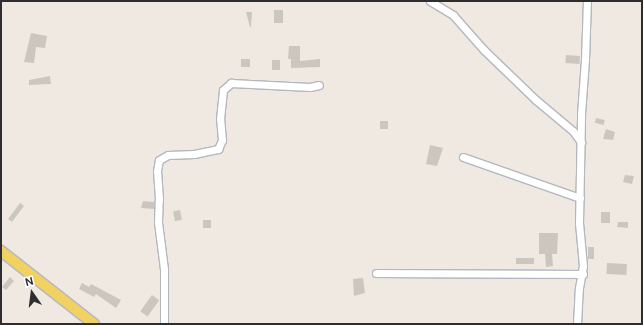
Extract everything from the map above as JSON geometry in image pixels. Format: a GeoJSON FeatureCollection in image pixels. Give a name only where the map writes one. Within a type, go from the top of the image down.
{"type":"FeatureCollection","features":[{"type":"Feature","properties":{"kind":"main road"},"geometry":{"type":"LineString","coordinates":[[1,251],[94,324]]}},
{"type":"Feature","properties":{"kind":"street"},"geometry":{"type":"LineString","coordinates":[[430,1],[453,15],[484,50],[536,100],[573,131],[581,142]]}},
{"type":"Feature","properties":{"kind":"street"},"geometry":{"type":"LineString","coordinates":[[577,324],[579,288],[583,274],[579,223],[587,1]]}},
{"type":"Feature","properties":{"kind":"street"},"geometry":{"type":"LineString","coordinates":[[164,324],[164,269],[158,222],[159,199],[157,166],[159,160],[168,154],[194,154],[208,152],[218,148],[222,140],[220,119],[223,90],[231,83],[310,87],[319,85]]}},
{"type":"Feature","properties":{"kind":"street"},"geometry":{"type":"LineString","coordinates":[[463,157],[580,198]]}},
{"type":"Feature","properties":{"kind":"street"},"geometry":{"type":"LineString","coordinates":[[376,272],[583,274]]}},
{"type":"Feature","properties":{"kind":"building"},"geometry":{"type":"Polygon","coordinates":[[[274,10],[283,10],[283,23],[274,23],[274,10]]]}},
{"type":"Feature","properties":{"kind":"building"},"geometry":{"type":"Polygon","coordinates":[[[246,12],[252,12],[251,27],[250,27],[246,12]]]}},
{"type":"Feature","properties":{"kind":"building"},"geometry":{"type":"Polygon","coordinates":[[[31,33],[47,36],[45,48],[36,47],[34,63],[24,62],[31,33]]]}},
{"type":"Feature","properties":{"kind":"building"},"geometry":{"type":"Polygon","coordinates":[[[289,46],[300,46],[300,61],[320,59],[320,67],[291,68],[291,59],[288,59],[289,46]]]}},
{"type":"Feature","properties":{"kind":"building"},"geometry":{"type":"Polygon","coordinates":[[[566,55],[580,56],[579,64],[565,63],[566,55]]]}},
{"type":"Feature","properties":{"kind":"building"},"geometry":{"type":"Polygon","coordinates":[[[241,59],[250,59],[250,67],[241,67],[241,59]]]}},
{"type":"Feature","properties":{"kind":"building"},"geometry":{"type":"Polygon","coordinates":[[[272,60],[280,60],[280,70],[272,70],[272,60]]]}},
{"type":"Feature","properties":{"kind":"building"},"geometry":{"type":"Polygon","coordinates":[[[50,76],[51,84],[29,85],[29,80],[50,76]]]}},
{"type":"Feature","properties":{"kind":"building"},"geometry":{"type":"Polygon","coordinates":[[[596,118],[605,120],[604,125],[595,123],[596,118]]]}},
{"type":"Feature","properties":{"kind":"building"},"geometry":{"type":"Polygon","coordinates":[[[380,121],[388,121],[388,129],[380,129],[380,121]]]}},
{"type":"Feature","properties":{"kind":"building"},"geometry":{"type":"Polygon","coordinates":[[[606,129],[615,132],[613,140],[603,139],[606,129]]]}},
{"type":"Feature","properties":{"kind":"building"},"geometry":{"type":"Polygon","coordinates":[[[430,145],[443,148],[437,166],[426,164],[430,145]]]}},
{"type":"Feature","properties":{"kind":"building"},"geometry":{"type":"Polygon","coordinates":[[[625,175],[634,176],[632,184],[623,182],[625,175]]]}},
{"type":"Feature","properties":{"kind":"building"},"geometry":{"type":"Polygon","coordinates":[[[143,201],[154,202],[154,209],[141,208],[143,201]]]}},
{"type":"Feature","properties":{"kind":"building"},"geometry":{"type":"Polygon","coordinates":[[[20,203],[24,206],[12,222],[8,219],[20,203]]]}},
{"type":"Feature","properties":{"kind":"building"},"geometry":{"type":"Polygon","coordinates":[[[180,210],[182,220],[175,221],[173,211],[180,210]]]}},
{"type":"Feature","properties":{"kind":"building"},"geometry":{"type":"Polygon","coordinates":[[[601,212],[610,212],[610,223],[601,223],[601,212]]]}},
{"type":"Feature","properties":{"kind":"building"},"geometry":{"type":"Polygon","coordinates":[[[203,220],[211,220],[211,228],[203,228],[203,220]]]}},
{"type":"Feature","properties":{"kind":"building"},"geometry":{"type":"Polygon","coordinates":[[[618,222],[628,222],[628,228],[617,227],[618,222]]]}},
{"type":"Feature","properties":{"kind":"building"},"geometry":{"type":"Polygon","coordinates":[[[539,233],[558,233],[557,254],[552,254],[553,266],[546,267],[545,254],[539,254],[539,233]]]}},
{"type":"Feature","properties":{"kind":"building"},"geometry":{"type":"Polygon","coordinates":[[[588,247],[594,247],[594,259],[588,259],[588,247]]]}},
{"type":"Feature","properties":{"kind":"building"},"geometry":{"type":"Polygon","coordinates":[[[516,258],[534,258],[534,264],[516,264],[516,258]]]}},
{"type":"Feature","properties":{"kind":"building"},"geometry":{"type":"Polygon","coordinates":[[[607,263],[627,264],[626,275],[606,274],[607,263]]]}},
{"type":"Feature","properties":{"kind":"building"},"geometry":{"type":"Polygon","coordinates":[[[10,277],[14,281],[6,290],[2,287],[10,277]]]}},
{"type":"Feature","properties":{"kind":"building"},"geometry":{"type":"Polygon","coordinates":[[[363,278],[365,293],[354,296],[353,279],[363,278]]]}},
{"type":"Feature","properties":{"kind":"building"},"geometry":{"type":"Polygon","coordinates":[[[82,283],[89,287],[91,284],[121,300],[116,308],[96,294],[94,297],[79,289],[82,283]]]}},
{"type":"Feature","properties":{"kind":"building"},"geometry":{"type":"Polygon","coordinates":[[[152,295],[159,300],[148,316],[140,311],[152,295]]]}}]}
